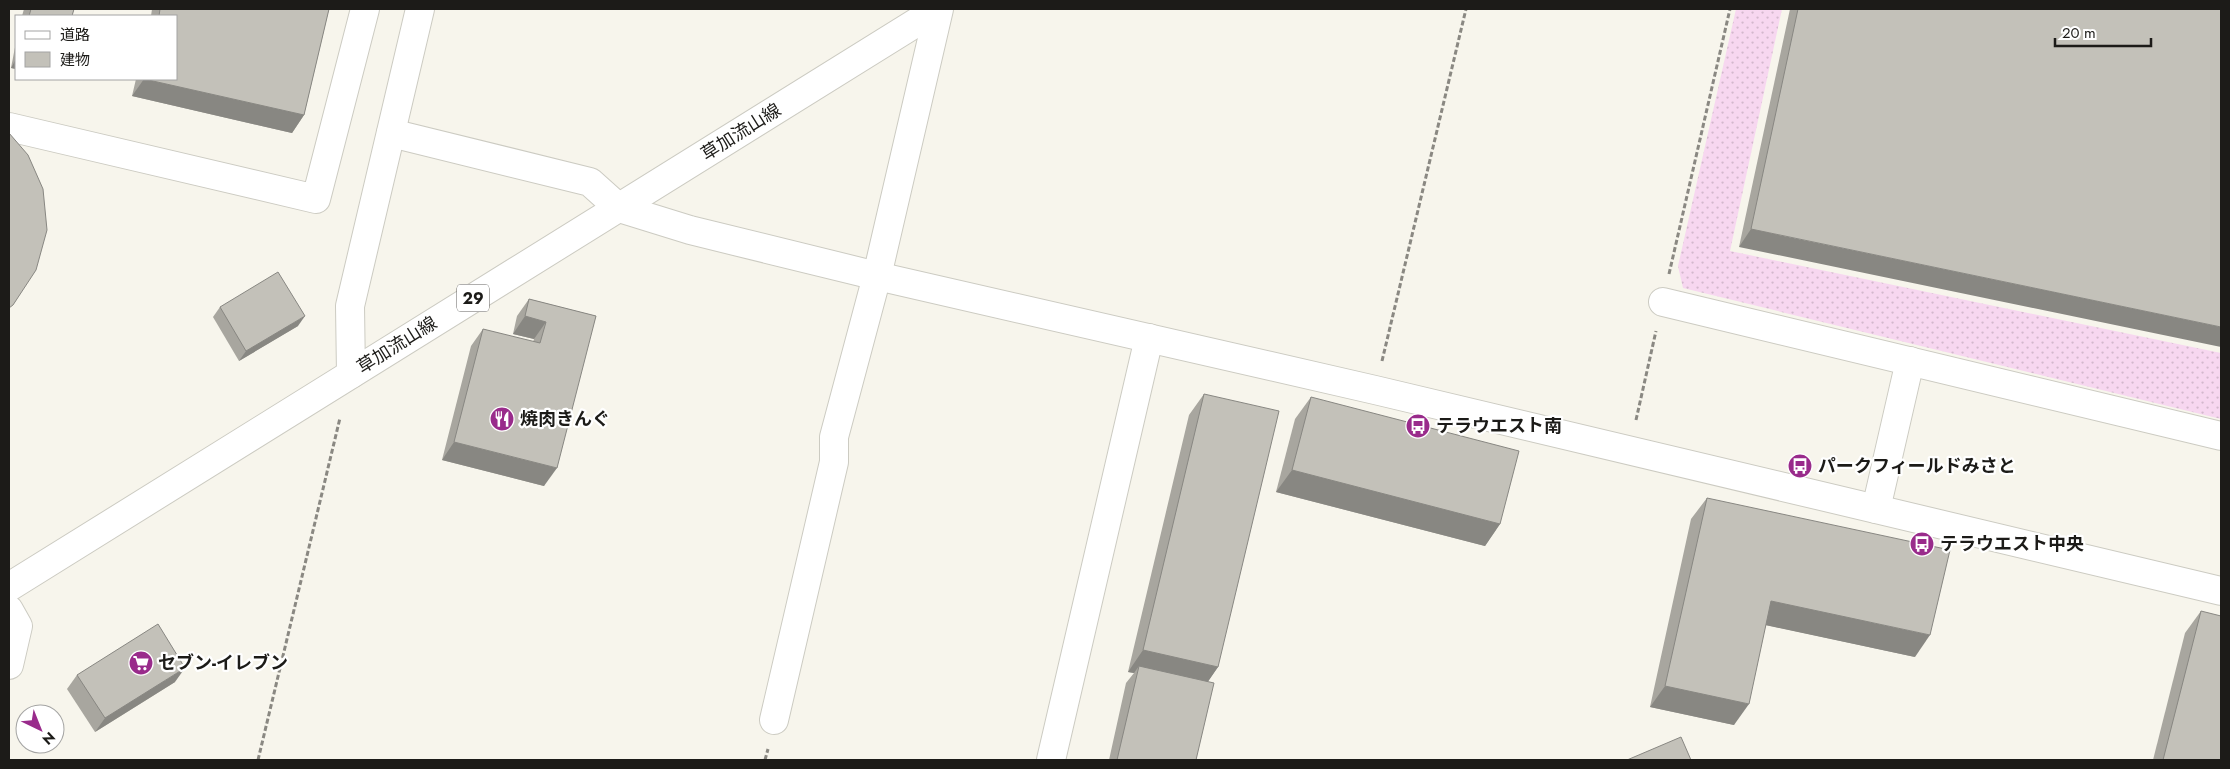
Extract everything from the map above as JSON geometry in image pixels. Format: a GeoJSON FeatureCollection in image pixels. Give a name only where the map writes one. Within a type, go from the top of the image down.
{"type":"FeatureCollection","features":[{"type":"Feature","properties":{"kind":"street"},"geometry":{"type":"LineString","coordinates":[[9,127],[316,199],[365,9]]}},
{"type":"Feature","properties":{"kind":"street"},"geometry":{"type":"LineString","coordinates":[[351,374],[350,306],[420,9]]}},
{"type":"Feature","properties":{"kind":"street"},"geometry":{"type":"LineString","coordinates":[[774,720],[834,462],[834,437],[877,276],[938,9]]}},
{"type":"Feature","properties":{"kind":"street","name":"草加流山線"},"geometry":{"type":"LineString","coordinates":[[9,587],[938,9]]}},
{"type":"Feature","properties":{"kind":"street"},"geometry":{"type":"LineString","coordinates":[[391,132],[590,182],[619,208],[690,230],[877,276],[1375,390],[2221,592]]}},
{"type":"Feature","properties":{"kind":"street"},"geometry":{"type":"LineString","coordinates":[[1663,302],[2221,436]]}},
{"type":"Feature","properties":{"kind":"street"},"geometry":{"type":"LineString","coordinates":[[1051,760],[1148,338]]}},
{"type":"Feature","properties":{"kind":"street"},"geometry":{"type":"LineString","coordinates":[[1876,509],[1910,361]]}},
{"type":"Feature","properties":{"kind":"street"},"geometry":{"type":"LineString","coordinates":[[9,610],[18,626],[9,665]]}},
{"type":"Feature","properties":{"kind":"path"},"geometry":{"type":"LineString","coordinates":[[1375,390],[1466,9]]}},
{"type":"Feature","properties":{"kind":"path"},"geometry":{"type":"LineString","coordinates":[[1640,403],[1730,9]]}},
{"type":"Feature","properties":{"kind":"path"},"geometry":{"type":"LineString","coordinates":[[258,760],[351,374]]}},
{"type":"Feature","properties":{"kind":"shaded area"},"geometry":{"type":"Polygon","coordinates":[[[1736,9],[1782,9],[1730,251],[2221,353],[2221,419],[1683,288],[1678,266],[1736,9]]]}},
{"type":"Feature","properties":{"kind":"building"},"geometry":{"type":"Polygon","coordinates":[[[31,9],[74,9],[72,15],[29,15],[31,9]]]}},
{"type":"Feature","properties":{"kind":"building"},"geometry":{"type":"Polygon","coordinates":[[[160,9],[329,9],[304,115],[148,80],[178,80],[178,15],[159,15],[160,9]]]}},
{"type":"Feature","properties":{"kind":"building"},"geometry":{"type":"Polygon","coordinates":[[[1798,9],[2221,9],[2221,327],[1751,229],[1798,9]]]}},
{"type":"Feature","properties":{"kind":"building"},"geometry":{"type":"Polygon","coordinates":[[[9,133],[28,155],[43,189],[47,230],[36,270],[13,305],[9,308],[9,133]]]}},
{"type":"Feature","properties":{"kind":"building"},"geometry":{"type":"Polygon","coordinates":[[[278,272],[305,316],[246,351],[220,307],[278,272]]]}},
{"type":"Feature","properties":{"kind":"building"},"geometry":{"type":"Polygon","coordinates":[[[529,299],[596,316],[557,468],[454,442],[483,329],[540,343],[546,322],[525,316],[529,299]]]}},
{"type":"Feature","properties":{"kind":"building"},"geometry":{"type":"Polygon","coordinates":[[[1204,394],[1279,411],[1218,667],[1143,650],[1204,394]]]}},
{"type":"Feature","properties":{"kind":"building"},"geometry":{"type":"Polygon","coordinates":[[[1311,397],[1519,451],[1500,524],[1292,470],[1311,397]]]}},
{"type":"Feature","properties":{"kind":"building"},"geometry":{"type":"Polygon","coordinates":[[[1707,498],[1950,550],[1930,635],[1771,601],[1749,704],[1665,686],[1707,498]]]}},
{"type":"Feature","properties":{"kind":"building"},"geometry":{"type":"Polygon","coordinates":[[[2201,611],[2221,616],[2221,760],[2163,760],[2201,611]]]}},
{"type":"Feature","properties":{"kind":"building"},"geometry":{"type":"Polygon","coordinates":[[[158,624],[185,668],[105,718],[77,675],[158,624]]]}},
{"type":"Feature","properties":{"kind":"building"},"geometry":{"type":"Polygon","coordinates":[[[1139,666],[1214,683],[1196,760],[1117,760],[1139,666]]]}},
{"type":"Feature","properties":{"kind":"building"},"geometry":{"type":"Polygon","coordinates":[[[1681,737],[1691,760],[1627,760],[1681,737]]]}},
{"type":"Feature","properties":{"kind":"place","name":"焼肉きんぐ"},"geometry":{"type":"Point","coordinates":[502,419]}},
{"type":"Feature","properties":{"kind":"place","name":"テラウエスト南"},"geometry":{"type":"Point","coordinates":[1418,426]}},
{"type":"Feature","properties":{"kind":"place","name":"パークフィールドみさと"},"geometry":{"type":"Point","coordinates":[1800,466]}},
{"type":"Feature","properties":{"kind":"place","name":"テラウエスト中央"},"geometry":{"type":"Point","coordinates":[1922,544]}},
{"type":"Feature","properties":{"kind":"place","name":"セブン-イレブン"},"geometry":{"type":"Point","coordinates":[141,663]}}]}
